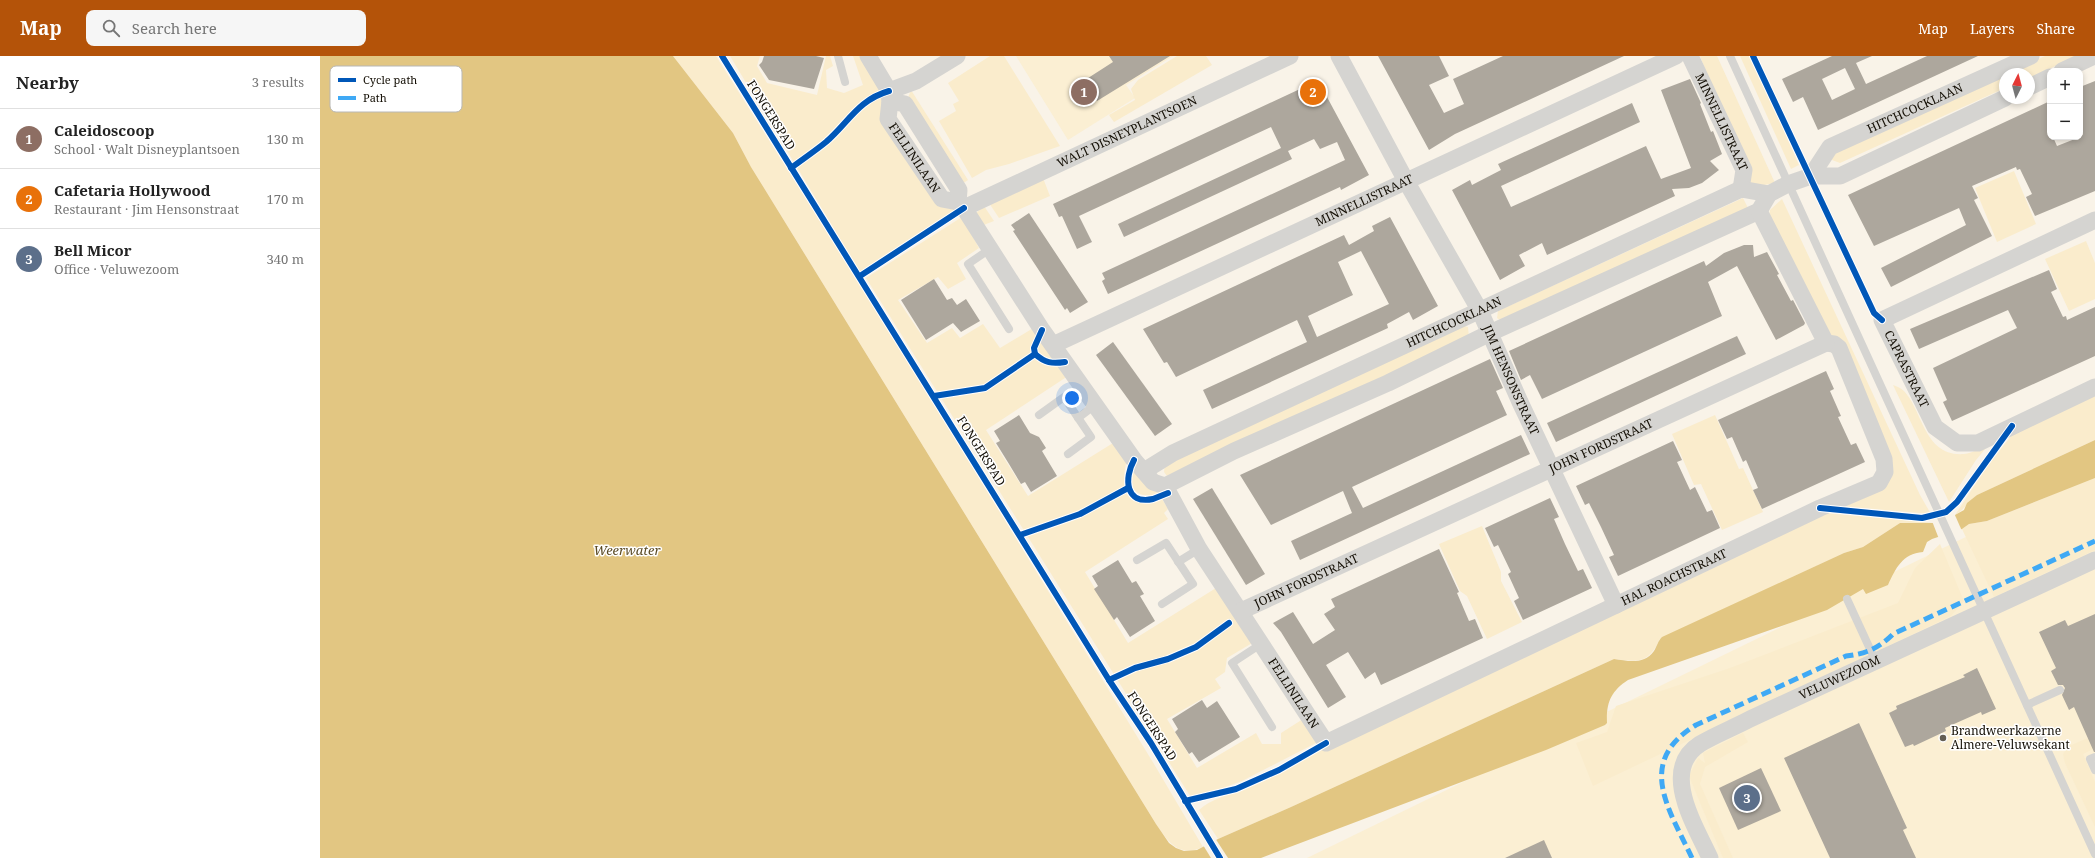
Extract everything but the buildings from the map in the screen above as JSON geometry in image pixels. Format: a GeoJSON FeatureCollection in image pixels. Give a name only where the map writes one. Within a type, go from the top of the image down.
{"type":"FeatureCollection","features":[{"type":"Feature","properties":{"kind":"street"},"geometry":{"type":"LineString","coordinates":[[868,56],[890,96],[957,56]]}},
{"type":"Feature","properties":{"kind":"street","name":"WALT DISNEYPLANTSOEN"},"geometry":{"type":"LineString","coordinates":[[961,205],[1290,56]]}},
{"type":"Feature","properties":{"kind":"street","name":"JIM HENSONSTRAAT"},"geometry":{"type":"LineString","coordinates":[[1339,56],[1406,181],[1480,312],[1551,469],[1616,605]]}},
{"type":"Feature","properties":{"kind":"street","name":"MINNELLISTRAAT"},"geometry":{"type":"LineString","coordinates":[[1052,345],[1676,56]]}},
{"type":"Feature","properties":{"kind":"street","name":"MINNELLISTRAAT"},"geometry":{"type":"LineString","coordinates":[[1690,56],[1744,170],[1741,189]]}},
{"type":"Feature","properties":{"kind":"street","name":"HITCHCOCKLAAN"},"geometry":{"type":"LineString","coordinates":[[1811,176],[1830,148],[2031,56]]}},
{"type":"Feature","properties":{"kind":"street"},"geometry":{"type":"LineString","coordinates":[[2068,68],[2094,56]]}},
{"type":"Feature","properties":{"kind":"street"},"geometry":{"type":"LineString","coordinates":[[2035,84],[2047,78]]}},
{"type":"Feature","properties":{"kind":"street","name":"FELLINILAAN"},"geometry":{"type":"LineString","coordinates":[[890,96],[905,104],[959,190],[961,205],[1052,345],[1144,471],[1153,482],[1165,486],[1199,549],[1326,743]]}},
{"type":"Feature","properties":{"kind":"street"},"geometry":{"type":"LineString","coordinates":[[1826,343],[1759,210],[1769,194],[1788,184],[1811,176],[1840,176],[1999,101]]}},
{"type":"Feature","properties":{"kind":"street"},"geometry":{"type":"LineString","coordinates":[[1741,189],[1769,194]]}},
{"type":"Feature","properties":{"kind":"street","name":"HITCHCOCKLAAN"},"geometry":{"type":"LineString","coordinates":[[1144,471],[1173,453],[1480,312],[1741,189]]}},
{"type":"Feature","properties":{"kind":"street","name":"HITCHCOCKLAAN"},"geometry":{"type":"LineString","coordinates":[[1165,486],[1234,451],[1388,383],[1490,333],[1759,210]]}},
{"type":"Feature","properties":{"kind":"street","name":"CAPRASTRAAT"},"geometry":{"type":"LineString","coordinates":[[2095,220],[1882,320],[1935,427],[1957,443],[1978,443],[2095,388]]}},
{"type":"Feature","properties":{"kind":"street","name":"JOHN FORDSTRAAT"},"geometry":{"type":"LineString","coordinates":[[1241,611],[1826,343]]}},
{"type":"Feature","properties":{"kind":"street","name":"HAL ROACHSTRAAT"},"geometry":{"type":"LineString","coordinates":[[1326,743],[1820,508],[1879,483],[1885,472],[1884,459],[1839,348],[1834,344],[1826,343]]}},
{"type":"Feature","properties":{"kind":"street","name":"VELUWEZOOM"},"geometry":{"type":"LineString","coordinates":[[1710,858],[1687,808],[1681,791],[1681,777],[1689,754],[1699,745],[1743,723],[2095,560]]}},
{"type":"Feature","properties":{"kind":"lane"},"geometry":{"type":"LineString","coordinates":[[838,56],[845,82]]}},
{"type":"Feature","properties":{"kind":"lane"},"geometry":{"type":"LineString","coordinates":[[1730,56],[2095,854]]}},
{"type":"Feature","properties":{"kind":"lane"},"geometry":{"type":"LineString","coordinates":[[990,249],[968,264],[1009,329]]}},
{"type":"Feature","properties":{"kind":"lane"},"geometry":{"type":"LineString","coordinates":[[1039,415],[1064,397],[1091,437],[1068,454]]}},
{"type":"Feature","properties":{"kind":"lane"},"geometry":{"type":"LineString","coordinates":[[1078,418],[1095,405]]}},
{"type":"Feature","properties":{"kind":"lane"},"geometry":{"type":"LineString","coordinates":[[1137,560],[1166,542],[1193,584],[1162,604]]}},
{"type":"Feature","properties":{"kind":"lane"},"geometry":{"type":"LineString","coordinates":[[1178,562],[1199,549]]}},
{"type":"Feature","properties":{"kind":"lane"},"geometry":{"type":"LineString","coordinates":[[1847,599],[1876,662]]}},
{"type":"Feature","properties":{"kind":"lane"},"geometry":{"type":"LineString","coordinates":[[1261,644],[1232,663],[1272,728]]}},
{"type":"Feature","properties":{"kind":"lane"},"geometry":{"type":"LineString","coordinates":[[2027,705],[2060,690]]}},
{"type":"Feature","properties":{"kind":"lane"},"geometry":{"type":"LineString","coordinates":[[2095,757],[2090,759],[2095,770]]}},
{"type":"Feature","properties":{"kind":"shaded area"},"geometry":{"type":"Polygon","coordinates":[[[673,56],[716,56],[884,323],[1154,764],[1203,847],[1187,851],[1181,849],[1165,837],[1156,824],[751,167],[733,133],[673,56]]]}},
{"type":"Feature","properties":{"kind":"shaded area"},"geometry":{"type":"Polygon","coordinates":[[[730,56],[760,56],[757,66],[767,83],[817,95],[826,56],[830,56],[833,66],[826,70],[827,88],[844,93],[863,85],[853,56],[864,56],[872,70],[883,101],[958,212],[860,272],[730,56]]]}},
{"type":"Feature","properties":{"kind":"shaded area"},"geometry":{"type":"Polygon","coordinates":[[[990,56],[1004,56],[1060,146],[1009,164],[986,170],[972,178],[939,121],[956,111],[953,104],[959,101],[948,83],[990,56]]]}},
{"type":"Feature","properties":{"kind":"shaded area"},"geometry":{"type":"Polygon","coordinates":[[[1016,56],[1173,56],[1126,85],[1135,98],[1068,140],[1016,56]]]}},
{"type":"Feature","properties":{"kind":"shaded area"},"geometry":{"type":"Polygon","coordinates":[[[1177,56],[1206,56],[1212,65],[1114,122],[1109,115],[1135,100],[1131,89],[1138,80],[1177,56]]]}},
{"type":"Feature","properties":{"kind":"shaded area"},"geometry":{"type":"Polygon","coordinates":[[[1700,56],[1717,56],[1775,183],[1759,186],[1749,185],[1700,56]]]}},
{"type":"Feature","properties":{"kind":"shaded area"},"geometry":{"type":"Polygon","coordinates":[[[1740,56],[1751,56],[1799,165],[1791,169],[1740,56]]]}},
{"type":"Feature","properties":{"kind":"shaded area"},"geometry":{"type":"Polygon","coordinates":[[[2045,56],[2077,56],[2051,68],[2047,68],[2047,70],[2035,75],[2035,68],[2019,68],[2045,56]]]}},
{"type":"Feature","properties":{"kind":"shaded area"},"geometry":{"type":"Polygon","coordinates":[[[1999,77],[1999,91],[1840,163],[1832,160],[1831,157],[1833,152],[1999,77]]]}},
{"type":"Feature","properties":{"kind":"shaded area"},"geometry":{"type":"Polygon","coordinates":[[[911,90],[968,180],[962,184],[908,98],[911,90]]]}},
{"type":"Feature","properties":{"kind":"shaded area"},"geometry":{"type":"Polygon","coordinates":[[[2014,171],[2036,224],[1997,242],[1975,188],[2014,171]]]}},
{"type":"Feature","properties":{"kind":"shaded area"},"geometry":{"type":"Polygon","coordinates":[[[1043,178],[1050,196],[999,218],[989,203],[1043,178]]]}},
{"type":"Feature","properties":{"kind":"shaded area"},"geometry":{"type":"Polygon","coordinates":[[[1743,198],[1748,208],[1500,320],[1497,318],[1498,311],[1743,198]]]}},
{"type":"Feature","properties":{"kind":"shaded area"},"geometry":{"type":"Polygon","coordinates":[[[1782,199],[1920,495],[1931,514],[1840,506],[1889,478],[1833,340],[1769,216],[1770,210],[1782,199]]]}},
{"type":"Feature","properties":{"kind":"shaded area"},"geometry":{"type":"Polygon","coordinates":[[[984,206],[994,221],[981,226],[976,213],[984,206]]]}},
{"type":"Feature","properties":{"kind":"shaded area"},"geometry":{"type":"Polygon","coordinates":[[[962,217],[979,248],[957,263],[966,279],[948,289],[938,277],[898,300],[927,343],[952,328],[960,338],[983,324],[1000,348],[1035,327],[1068,376],[986,430],[1028,496],[1113,443],[1127,459],[1124,480],[1125,488],[1128,494],[1133,498],[1140,500],[1162,499],[1168,509],[1164,513],[1168,519],[1085,572],[1128,643],[1216,588],[1254,642],[1227,658],[1225,672],[1215,679],[1221,688],[1167,719],[1197,768],[1256,733],[1262,744],[1281,744],[1281,733],[1303,719],[1318,742],[1242,781],[1192,799],[866,278],[962,217]]]}},
{"type":"Feature","properties":{"kind":"shaded area"},"geometry":{"type":"Polygon","coordinates":[[[2086,241],[2095,263],[2095,299],[2069,311],[2045,259],[2086,241]]]}},
{"type":"Feature","properties":{"kind":"shaded area"},"geometry":{"type":"Polygon","coordinates":[[[1464,326],[1468,327],[1469,338],[1167,476],[1164,472],[1165,464],[1464,326]]]}},
{"type":"Feature","properties":{"kind":"shaded area"},"geometry":{"type":"Polygon","coordinates":[[[1893,385],[1904,391],[1932,441],[1940,448],[1951,453],[1964,454],[1990,443],[1976,460],[1949,502],[1893,385]]]}},
{"type":"Feature","properties":{"kind":"shaded area"},"geometry":{"type":"Polygon","coordinates":[[[2095,393],[2095,440],[1977,495],[1955,515],[1986,468],[2015,431],[2095,393]]]}},
{"type":"Feature","properties":{"kind":"shaded area"},"geometry":{"type":"Polygon","coordinates":[[[1715,415],[1739,469],[1743,468],[1763,512],[1722,530],[1701,484],[1694,485],[1672,434],[1715,415]]]}},
{"type":"Feature","properties":{"kind":"shaded area"},"geometry":{"type":"Polygon","coordinates":[[[1133,467],[1159,491],[1159,494],[1145,495],[1134,490],[1129,481],[1133,467]]]}},
{"type":"Feature","properties":{"kind":"shaded area"},"geometry":{"type":"Polygon","coordinates":[[[2095,474],[2095,858],[1307,858],[2095,474]]]}},
{"type":"Feature","properties":{"kind":"shaded area"},"geometry":{"type":"Polygon","coordinates":[[[2095,478],[2095,550],[1994,597],[1962,529],[1969,524],[1987,521],[2095,478]]]}},
{"type":"Feature","properties":{"kind":"shaded area"},"geometry":{"type":"Polygon","coordinates":[[[1825,513],[1935,523],[1900,523],[1863,547],[1844,553],[1660,639],[1651,653],[1642,660],[1630,661],[1614,659],[1218,839],[1199,810],[1214,800],[1241,790],[1321,749],[1825,513]]]}},
{"type":"Feature","properties":{"kind":"shaded area"},"geometry":{"type":"Polygon","coordinates":[[[1482,526],[1501,572],[1501,581],[1522,622],[1487,639],[1467,596],[1460,591],[1439,544],[1482,526]]]}},
{"type":"Feature","properties":{"kind":"shaded area"},"geometry":{"type":"Polygon","coordinates":[[[1940,544],[1964,601],[1951,616],[1593,786],[1576,743],[1607,732],[1616,706],[1730,668],[1898,603],[1915,568],[1940,544]]]}},
{"type":"Feature","properties":{"kind":"shaded area"},"geometry":{"type":"Polygon","coordinates":[[[1743,733],[1748,742],[1705,767],[1700,784],[1733,858],[1723,858],[1689,776],[1698,758],[1705,763],[1703,753],[1743,733]]]}},
{"type":"Feature","properties":{"kind":"shaded area"},"geometry":{"type":"Polygon","coordinates":[[[2095,735],[2095,748],[2083,754],[2095,782],[2095,827],[2065,763],[2063,754],[2069,746],[2095,735]]]}},
{"type":"Feature","properties":{"kind":"water","name":"Weerwater"},"geometry":{"type":"Polygon","coordinates":[[[320,56],[673,56],[733,133],[751,167],[1156,824],[1169,843],[1184,851],[1197,850],[1218,839],[1614,659],[1636,661],[1646,658],[1654,651],[1662,637],[1844,553],[1863,547],[1900,523],[1935,523],[1955,515],[1964,510],[1967,503],[1977,495],[2095,440],[2095,478],[1987,521],[1969,524],[1962,529],[1932,539],[1927,542],[1923,552],[1910,556],[1901,563],[1888,585],[1866,594],[1863,589],[1827,610],[1628,680],[1617,689],[1611,698],[1607,709],[1607,723],[1605,725],[1546,750],[1261,858],[320,858],[320,56]]]}},
{"type":"Feature","properties":{"kind":"pier"},"geometry":{"type":"Polygon","coordinates":[[[1954,513],[1962,531],[1939,539],[1932,521],[1954,513]]]}},
{"type":"Feature","properties":{"kind":"pier"},"geometry":{"type":"Polygon","coordinates":[[[1215,838],[1228,858],[1211,858],[1203,845],[1215,838]]]}},
{"type":"Feature","properties":{"kind":"marked path"},"geometry":{"type":"LineString","coordinates":[[1692,858],[1674,822],[1662,787],[1662,770],[1666,754],[1677,739],[1696,725],[1846,656],[1872,650],[1893,634],[2095,541]]}},
{"type":"Feature","properties":{"kind":"cycle path","name":"FONGERSPAD"},"geometry":{"type":"LineString","coordinates":[[722,56],[1109,680],[1151,743],[1220,858]]}},
{"type":"Feature","properties":{"kind":"cycle path"},"geometry":{"type":"LineString","coordinates":[[1753,56],[1874,313],[1882,320]]}},
{"type":"Feature","properties":{"kind":"cycle path"},"geometry":{"type":"LineString","coordinates":[[791,168],[826,142],[854,112],[869,100],[889,91]]}},
{"type":"Feature","properties":{"kind":"cycle path"},"geometry":{"type":"LineString","coordinates":[[860,276],[964,208]]}},
{"type":"Feature","properties":{"kind":"cycle path"},"geometry":{"type":"LineString","coordinates":[[1042,330],[1034,348],[1035,354],[1049,362],[1065,362]]}},
{"type":"Feature","properties":{"kind":"cycle path"},"geometry":{"type":"LineString","coordinates":[[934,396],[985,388],[1035,354]]}},
{"type":"Feature","properties":{"kind":"cycle path"},"geometry":{"type":"LineString","coordinates":[[1820,508],[1922,518],[1946,512],[1957,502],[2012,426]]}},
{"type":"Feature","properties":{"kind":"cycle path"},"geometry":{"type":"LineString","coordinates":[[1134,460],[1128,482],[1132,494],[1137,498],[1144,500],[1153,499],[1168,493]]}},
{"type":"Feature","properties":{"kind":"cycle path"},"geometry":{"type":"LineString","coordinates":[[1020,535],[1080,514],[1128,488]]}},
{"type":"Feature","properties":{"kind":"cycle path"},"geometry":{"type":"LineString","coordinates":[[1109,680],[1135,668],[1168,659],[1196,647],[1229,623]]}},
{"type":"Feature","properties":{"kind":"cycle path"},"geometry":{"type":"LineString","coordinates":[[1185,801],[1236,789],[1279,770],[1326,743]]}},
{"type":"Feature","properties":{"kind":"place","name":"Caleidoscoop"},"geometry":{"type":"Point","coordinates":[1084,92]}},
{"type":"Feature","properties":{"kind":"place","name":"Cafetaria Hollywood"},"geometry":{"type":"Point","coordinates":[1313,92]}},
{"type":"Feature","properties":{"kind":"place","name":"Brandweerkazerne Almere-Veluwsekant"},"geometry":{"type":"Point","coordinates":[1943,738]}},
{"type":"Feature","properties":{"kind":"place","name":"Bell Micor"},"geometry":{"type":"Point","coordinates":[1747,798]}}]}
